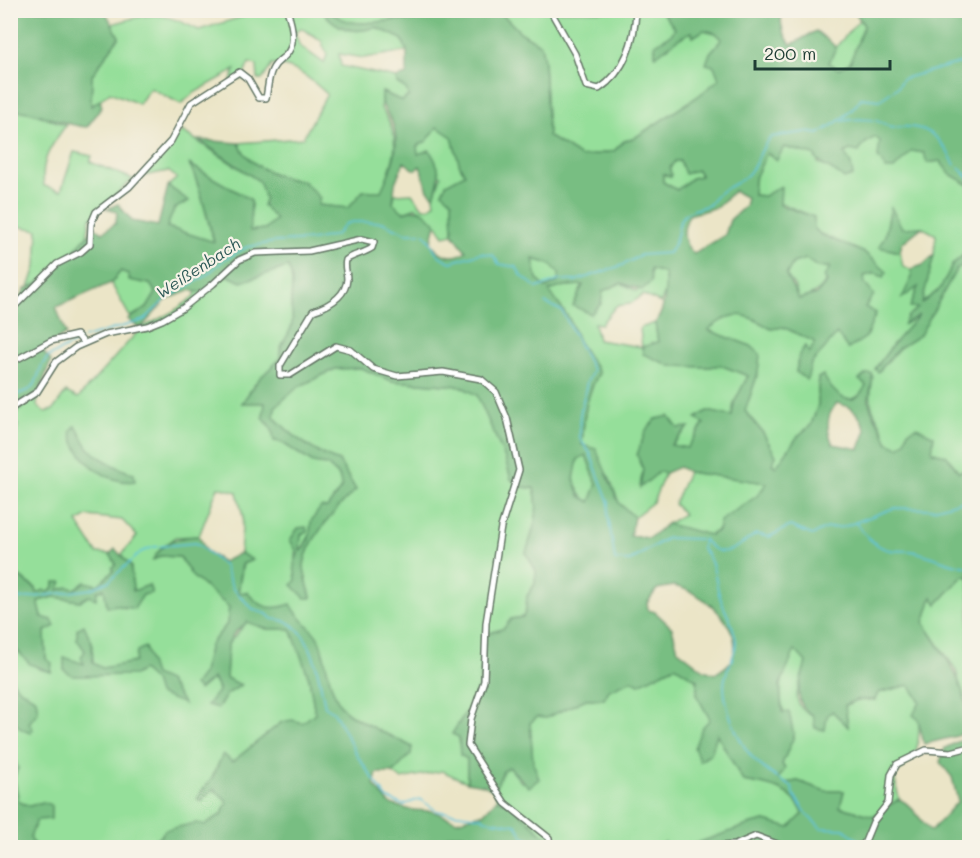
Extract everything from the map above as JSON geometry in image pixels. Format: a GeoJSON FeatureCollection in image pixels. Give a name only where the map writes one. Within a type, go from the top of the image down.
{"type":"FeatureCollection","features":[{"type":"Feature","properties":{"kind":"street"},"geometry":{"type":"LineString","coordinates":[[10,312],[57,264],[81,252],[90,244],[91,224],[96,212],[129,187],[171,141],[191,103],[239,72],[248,79],[259,98],[266,98],[270,73],[277,61],[286,56],[292,45],[293,33],[287,10]]}},
{"type":"Feature","properties":{"kind":"street"},"geometry":{"type":"LineString","coordinates":[[550,10],[575,54],[586,86],[599,89],[610,81],[629,50],[636,25],[636,10]]}},
{"type":"Feature","properties":{"kind":"street"},"geometry":{"type":"LineString","coordinates":[[10,363],[51,340],[82,340],[162,320],[183,308],[238,260],[255,253],[309,251],[362,239],[374,242],[372,248],[365,253],[353,255],[346,260],[347,280],[340,295],[328,306],[313,311],[280,366],[280,375],[290,375],[336,346],[351,350],[373,369],[397,376],[443,372],[481,379],[496,392],[507,418],[519,470],[501,527],[486,623],[484,681],[471,718],[468,745],[505,803],[549,838],[550,848]]}},
{"type":"Feature","properties":{"kind":"street"},"geometry":{"type":"LineString","coordinates":[[10,409],[37,392],[56,362],[82,340]]}},
{"type":"Feature","properties":{"kind":"street"},"geometry":{"type":"LineString","coordinates":[[855,848],[864,844],[873,822],[888,803],[891,775],[897,764],[926,750],[951,752],[969,747]]}},
{"type":"Feature","properties":{"kind":"street"},"geometry":{"type":"LineString","coordinates":[[693,848],[735,845],[756,836],[788,848]]}},
{"type":"Feature","properties":{"kind":"green space"},"geometry":{"type":"Polygon","coordinates":[[[11,10],[105,11],[119,37],[92,75],[91,106],[100,100],[102,107],[87,127],[30,112],[11,111],[11,10]]]}},
{"type":"Feature","properties":{"kind":"green space"},"geometry":{"type":"Polygon","coordinates":[[[243,11],[322,11],[346,29],[359,30],[375,27],[402,39],[407,51],[364,58],[339,54],[341,66],[396,78],[397,83],[407,89],[409,95],[402,101],[383,92],[381,108],[392,129],[394,149],[390,170],[381,192],[363,191],[348,208],[318,205],[303,181],[285,178],[266,170],[257,165],[243,151],[239,143],[303,138],[327,94],[309,78],[288,67],[272,65],[262,80],[258,80],[257,65],[249,63],[242,79],[231,81],[235,70],[194,93],[181,104],[150,88],[139,104],[110,92],[91,107],[92,75],[119,37],[112,24],[156,15],[174,19],[199,30],[245,16],[243,11]],[[301,28],[295,33],[300,46],[324,63],[327,55],[321,40],[301,28]]]}},
{"type":"Feature","properties":{"kind":"green space"},"geometry":{"type":"Polygon","coordinates":[[[322,11],[330,11],[345,20],[369,23],[414,20],[433,14],[446,15],[453,11],[499,11],[520,32],[541,45],[548,136],[581,157],[614,151],[624,141],[633,139],[697,97],[719,79],[714,66],[706,64],[710,53],[722,39],[716,33],[704,30],[693,37],[692,32],[655,56],[655,44],[671,35],[675,28],[661,11],[783,11],[781,25],[791,45],[816,31],[836,47],[829,63],[838,69],[850,63],[864,25],[854,11],[969,11],[969,185],[950,174],[940,161],[927,163],[924,153],[912,151],[894,169],[886,169],[878,157],[880,141],[875,137],[864,144],[859,152],[850,150],[844,153],[851,164],[853,176],[844,179],[820,163],[814,155],[784,147],[777,160],[767,153],[754,180],[753,195],[764,196],[781,186],[780,205],[814,217],[814,228],[820,234],[865,253],[887,272],[883,277],[874,273],[864,276],[865,284],[874,295],[865,307],[876,313],[866,337],[848,349],[837,334],[811,364],[807,380],[796,372],[799,355],[805,346],[809,353],[815,342],[783,327],[771,329],[753,319],[739,315],[725,319],[708,330],[751,346],[760,354],[758,373],[745,411],[763,433],[776,456],[772,464],[776,467],[798,436],[811,425],[818,405],[818,378],[823,375],[837,394],[849,399],[861,394],[866,385],[859,380],[866,374],[872,374],[869,402],[887,442],[899,447],[905,442],[908,431],[917,427],[934,436],[932,452],[946,455],[959,472],[969,467],[969,577],[963,576],[937,604],[932,597],[924,623],[948,660],[961,686],[969,729],[957,736],[924,744],[918,719],[913,715],[920,701],[909,685],[878,693],[875,700],[857,700],[845,705],[848,727],[832,711],[827,716],[825,730],[815,728],[813,716],[802,705],[799,692],[806,662],[795,650],[780,685],[782,712],[789,712],[794,736],[782,764],[785,769],[778,779],[785,783],[798,781],[825,791],[844,791],[840,807],[873,816],[899,799],[912,809],[931,831],[958,801],[952,777],[940,762],[945,748],[969,736],[969,847],[686,847],[765,821],[789,828],[803,814],[799,806],[786,793],[770,786],[743,781],[717,734],[711,754],[700,761],[694,748],[702,728],[710,719],[697,696],[697,680],[675,666],[639,684],[632,680],[609,690],[604,699],[586,699],[546,718],[537,717],[530,723],[533,762],[539,779],[529,787],[509,767],[503,771],[494,791],[484,785],[467,782],[467,759],[460,755],[459,737],[452,734],[478,688],[481,678],[484,635],[504,628],[511,619],[523,617],[527,596],[535,584],[536,571],[526,553],[537,505],[534,488],[521,487],[511,479],[505,458],[477,395],[460,386],[392,381],[361,368],[335,369],[298,387],[275,407],[274,417],[288,431],[313,449],[339,461],[356,490],[317,535],[306,556],[304,566],[311,598],[305,598],[292,585],[296,580],[294,564],[298,554],[290,540],[298,528],[306,527],[307,532],[301,535],[300,551],[305,548],[310,535],[311,521],[321,507],[327,508],[342,487],[339,476],[327,465],[313,463],[281,442],[274,441],[272,430],[263,417],[265,403],[242,403],[258,380],[280,359],[282,345],[291,328],[293,320],[292,283],[288,267],[241,282],[227,275],[206,291],[190,290],[166,300],[140,329],[128,319],[147,308],[156,293],[150,284],[129,280],[129,275],[121,271],[111,283],[56,307],[66,334],[46,346],[44,353],[51,361],[38,395],[11,417],[11,314],[25,289],[54,271],[96,228],[103,232],[116,223],[117,212],[107,209],[118,204],[132,221],[158,226],[168,186],[189,201],[174,209],[167,227],[214,242],[199,189],[189,164],[251,200],[250,231],[265,229],[276,219],[263,206],[265,199],[259,181],[199,140],[239,143],[243,151],[257,165],[285,178],[303,181],[320,198],[318,205],[348,208],[363,191],[381,191],[392,166],[396,149],[395,131],[383,105],[382,92],[402,101],[409,96],[406,89],[397,83],[396,78],[407,75],[407,51],[402,39],[376,27],[360,30],[346,29],[322,11]],[[437,127],[427,141],[417,146],[418,154],[429,150],[438,167],[439,177],[434,196],[428,190],[420,166],[415,170],[404,162],[395,183],[393,203],[403,212],[418,209],[425,212],[436,224],[431,243],[442,253],[456,256],[466,251],[453,234],[452,201],[442,192],[446,184],[465,174],[460,166],[452,137],[437,127]],[[675,161],[670,168],[671,177],[663,174],[663,182],[677,190],[692,178],[701,176],[697,170],[685,174],[680,161],[675,161]],[[734,191],[717,207],[689,215],[684,236],[694,254],[725,235],[730,220],[745,206],[747,198],[734,191]],[[533,259],[537,279],[546,288],[558,282],[559,273],[550,264],[533,259]],[[806,259],[793,263],[786,275],[799,299],[817,294],[827,282],[824,277],[830,267],[817,267],[806,259]],[[650,269],[651,282],[642,290],[621,283],[603,291],[601,304],[591,314],[573,306],[583,285],[564,286],[549,291],[569,318],[578,341],[599,373],[588,399],[582,445],[596,449],[619,503],[634,517],[630,536],[649,538],[667,524],[710,535],[718,531],[720,521],[757,496],[767,483],[688,472],[679,467],[665,473],[659,472],[640,488],[643,469],[637,455],[646,430],[656,419],[669,416],[678,428],[689,427],[671,445],[687,448],[704,424],[696,418],[707,411],[732,416],[734,403],[748,376],[720,365],[671,366],[643,354],[642,347],[658,342],[655,323],[663,306],[665,273],[650,269]],[[837,403],[831,412],[828,428],[833,444],[859,449],[866,430],[859,416],[852,409],[837,403]],[[586,455],[578,459],[574,479],[580,496],[590,502],[597,484],[586,455]],[[673,586],[657,589],[647,603],[648,610],[655,612],[672,628],[678,650],[704,670],[715,674],[730,662],[734,650],[734,638],[728,625],[720,614],[697,595],[673,586]]]}},
{"type":"Feature","properties":{"kind":"green space"},"geometry":{"type":"Polygon","coordinates":[[[330,11],[453,11],[446,15],[433,14],[415,20],[361,23],[345,20],[330,11]]]}},
{"type":"Feature","properties":{"kind":"green space"},"geometry":{"type":"Polygon","coordinates":[[[499,11],[661,11],[675,28],[671,35],[655,44],[666,49],[680,36],[692,32],[693,37],[704,30],[716,33],[722,39],[710,53],[720,79],[633,139],[624,141],[614,151],[581,157],[548,136],[541,45],[520,32],[499,11]]]}},
{"type":"Feature","properties":{"kind":"green space"},"geometry":{"type":"Polygon","coordinates":[[[859,20],[864,25],[850,63],[838,69],[829,63],[836,47],[859,20]]]}},
{"type":"Feature","properties":{"kind":"green space"},"geometry":{"type":"Polygon","coordinates":[[[24,110],[66,125],[51,147],[45,161],[44,186],[61,191],[74,152],[92,156],[90,162],[133,179],[90,219],[87,236],[73,252],[40,284],[29,288],[36,267],[38,230],[11,225],[11,111],[24,110]]]}},
{"type":"Feature","properties":{"kind":"green space"},"geometry":{"type":"Polygon","coordinates":[[[437,127],[452,137],[460,166],[465,174],[446,184],[452,201],[453,234],[444,236],[436,224],[416,207],[403,212],[393,203],[395,194],[412,193],[423,208],[429,208],[435,203],[434,196],[441,176],[417,154],[417,145],[427,141],[437,127]]]}},
{"type":"Feature","properties":{"kind":"green space"},"geometry":{"type":"Polygon","coordinates":[[[182,131],[259,181],[276,219],[265,229],[250,231],[251,200],[190,165],[214,242],[167,227],[174,209],[188,201],[168,186],[177,178],[168,171],[143,176],[182,131]]]}},
{"type":"Feature","properties":{"kind":"green space"},"geometry":{"type":"Polygon","coordinates":[[[875,137],[881,141],[878,157],[894,168],[912,151],[924,153],[928,163],[940,161],[950,174],[969,185],[969,250],[953,264],[940,289],[921,303],[934,255],[936,235],[922,227],[902,229],[891,208],[885,236],[879,247],[900,252],[903,267],[911,269],[912,277],[903,297],[919,286],[911,307],[919,307],[905,324],[921,313],[907,332],[894,343],[875,369],[879,371],[899,348],[920,335],[956,270],[969,260],[970,451],[966,453],[969,457],[969,467],[959,472],[946,456],[905,442],[899,448],[887,442],[872,407],[873,378],[861,394],[849,400],[834,391],[823,375],[818,378],[818,405],[811,425],[798,436],[777,467],[772,464],[776,456],[763,433],[745,411],[758,373],[751,346],[707,330],[716,323],[739,315],[753,319],[771,329],[783,327],[816,342],[809,354],[805,346],[799,355],[796,372],[811,364],[837,333],[848,349],[866,337],[876,313],[865,308],[864,276],[886,272],[865,253],[820,234],[814,228],[814,217],[764,196],[753,195],[754,180],[767,152],[784,147],[814,155],[819,164],[837,171],[847,161],[844,153],[875,137]]]}},
{"type":"Feature","properties":{"kind":"green space"},"geometry":{"type":"Polygon","coordinates":[[[675,160],[697,170],[701,176],[691,178],[677,190],[663,182],[663,174],[671,176],[670,168],[675,160]]]}},
{"type":"Feature","properties":{"kind":"green space"},"geometry":{"type":"Polygon","coordinates":[[[891,207],[902,228],[922,227],[902,243],[900,252],[879,247],[885,236],[891,207]]]}},
{"type":"Feature","properties":{"kind":"green space"},"geometry":{"type":"Polygon","coordinates":[[[969,250],[969,260],[956,270],[920,335],[899,348],[878,372],[875,369],[919,315],[903,325],[908,316],[918,308],[910,307],[918,287],[902,298],[912,277],[911,269],[923,265],[934,255],[922,303],[940,289],[953,264],[969,250]]]}},
{"type":"Feature","properties":{"kind":"green space"},"geometry":{"type":"Polygon","coordinates":[[[533,259],[550,264],[559,273],[558,282],[546,288],[537,279],[533,259]]]}},
{"type":"Feature","properties":{"kind":"green space"},"geometry":{"type":"Polygon","coordinates":[[[806,259],[817,267],[830,267],[820,289],[799,299],[794,285],[786,275],[793,263],[806,259]]]}},
{"type":"Feature","properties":{"kind":"green space"},"geometry":{"type":"Polygon","coordinates":[[[288,267],[292,283],[293,320],[291,328],[282,345],[280,359],[258,380],[242,403],[266,403],[263,417],[281,442],[313,463],[327,465],[339,476],[342,487],[327,508],[311,521],[310,535],[300,552],[298,529],[297,572],[305,597],[311,597],[304,564],[311,543],[332,514],[356,490],[339,461],[313,449],[288,431],[274,417],[275,407],[298,387],[335,369],[361,368],[392,381],[460,386],[477,395],[505,458],[511,479],[521,487],[534,488],[537,505],[526,553],[536,571],[535,584],[527,596],[523,617],[511,619],[483,676],[479,691],[452,734],[459,737],[460,754],[467,759],[467,782],[442,771],[401,779],[393,773],[412,747],[354,717],[341,706],[333,691],[319,640],[291,605],[278,608],[266,607],[247,592],[238,593],[243,564],[252,560],[240,553],[243,517],[237,492],[218,487],[199,536],[175,537],[153,560],[160,556],[180,557],[192,576],[229,607],[227,624],[210,645],[203,673],[212,679],[217,687],[218,708],[227,694],[241,685],[226,678],[228,644],[247,622],[267,629],[291,628],[309,678],[315,713],[302,724],[292,721],[282,722],[232,762],[223,754],[212,778],[197,798],[200,801],[214,789],[227,802],[222,814],[205,825],[196,823],[139,847],[115,845],[109,848],[35,847],[30,837],[43,802],[30,806],[19,802],[14,778],[18,768],[11,752],[11,644],[39,669],[51,672],[46,659],[45,631],[55,626],[42,617],[38,601],[54,597],[80,601],[104,588],[116,605],[125,608],[143,595],[141,590],[133,591],[132,579],[122,554],[137,536],[122,520],[88,516],[77,522],[97,553],[110,554],[116,564],[113,571],[98,585],[85,582],[75,589],[58,590],[54,582],[54,587],[48,593],[37,594],[36,588],[11,571],[11,451],[18,425],[11,422],[11,417],[38,395],[37,406],[45,412],[53,410],[66,392],[78,398],[140,329],[174,311],[195,296],[195,292],[211,289],[227,275],[241,282],[288,267]]]}},
{"type":"Feature","properties":{"kind":"green space"},"geometry":{"type":"Polygon","coordinates":[[[650,269],[665,274],[666,289],[661,303],[643,295],[630,304],[616,306],[601,324],[594,323],[598,340],[642,347],[640,328],[655,323],[658,342],[651,343],[671,366],[720,365],[748,376],[734,403],[732,417],[707,411],[697,418],[704,424],[687,448],[671,446],[688,428],[678,428],[639,462],[643,469],[640,487],[659,472],[665,473],[653,502],[634,517],[619,503],[609,477],[582,446],[588,399],[599,373],[578,341],[569,318],[548,291],[564,286],[583,285],[600,300],[603,291],[621,283],[637,291],[650,269]]]}},
{"type":"Feature","properties":{"kind":"green space"},"geometry":{"type":"Polygon","coordinates":[[[121,271],[129,275],[130,280],[150,284],[156,293],[147,308],[130,317],[111,283],[121,271]]]}},
{"type":"Feature","properties":{"kind":"green space"},"geometry":{"type":"Polygon","coordinates":[[[75,426],[91,451],[109,463],[134,474],[135,481],[114,479],[85,460],[78,450],[71,431],[75,426]]]}},
{"type":"Feature","properties":{"kind":"green space"},"geometry":{"type":"Polygon","coordinates":[[[586,455],[597,484],[590,502],[580,494],[574,478],[578,459],[586,455]]]}},
{"type":"Feature","properties":{"kind":"green space"},"geometry":{"type":"Polygon","coordinates":[[[688,472],[767,483],[757,496],[721,521],[718,530],[710,535],[667,524],[684,514],[674,504],[688,472]]]}},
{"type":"Feature","properties":{"kind":"green space"},"geometry":{"type":"Polygon","coordinates":[[[199,536],[206,551],[223,562],[240,553],[253,560],[242,564],[238,593],[247,592],[266,607],[291,604],[317,636],[333,691],[341,706],[354,717],[412,747],[411,754],[393,773],[377,773],[374,785],[390,804],[411,810],[432,811],[457,821],[484,813],[497,799],[509,804],[552,842],[571,847],[480,845],[463,835],[449,835],[432,848],[354,848],[345,844],[338,848],[139,848],[161,836],[165,830],[196,823],[205,825],[222,814],[227,802],[214,789],[200,801],[197,798],[212,778],[223,754],[232,762],[282,722],[292,720],[302,723],[315,713],[309,678],[291,629],[267,629],[247,622],[234,633],[228,644],[226,678],[241,685],[227,694],[218,708],[207,705],[219,690],[213,678],[199,690],[194,685],[203,673],[210,645],[227,624],[229,607],[192,576],[180,557],[160,556],[152,561],[161,548],[171,541],[199,536]]]}},
{"type":"Feature","properties":{"kind":"green space"},"geometry":{"type":"Polygon","coordinates":[[[115,549],[131,566],[133,591],[149,585],[152,593],[143,595],[134,609],[116,605],[107,607],[104,588],[97,592],[96,599],[89,596],[80,601],[54,597],[38,601],[42,617],[52,620],[55,626],[45,631],[46,659],[52,663],[51,672],[30,664],[11,644],[11,571],[36,589],[37,593],[44,590],[48,593],[54,587],[54,582],[62,582],[58,590],[68,587],[75,589],[85,582],[98,585],[113,571],[112,568],[116,564],[110,554],[115,549]]]}},
{"type":"Feature","properties":{"kind":"green space"},"geometry":{"type":"Polygon","coordinates":[[[963,576],[969,577],[969,720],[956,670],[924,623],[932,596],[937,604],[963,576]]]}},
{"type":"Feature","properties":{"kind":"green space"},"geometry":{"type":"Polygon","coordinates":[[[84,625],[92,643],[93,663],[102,668],[135,662],[137,651],[145,647],[154,675],[168,681],[184,704],[158,694],[154,681],[142,670],[134,675],[73,676],[64,670],[64,657],[84,664],[81,657],[85,651],[77,639],[77,629],[84,625]]]}},
{"type":"Feature","properties":{"kind":"green space"},"geometry":{"type":"Polygon","coordinates":[[[795,649],[806,662],[797,695],[798,702],[810,714],[821,716],[832,711],[848,726],[845,706],[857,700],[875,700],[878,693],[909,685],[920,701],[916,750],[912,758],[894,776],[899,799],[873,816],[840,807],[844,791],[825,791],[798,781],[785,783],[777,779],[785,769],[782,764],[794,736],[784,713],[781,693],[784,673],[795,649]]]}},
{"type":"Feature","properties":{"kind":"green space"},"geometry":{"type":"Polygon","coordinates":[[[675,666],[697,679],[697,696],[710,719],[700,761],[711,754],[716,733],[743,781],[778,789],[786,793],[799,806],[804,814],[789,828],[765,821],[748,825],[701,844],[664,847],[665,842],[658,847],[571,847],[552,842],[509,804],[497,799],[494,791],[503,771],[509,767],[522,783],[533,763],[530,723],[537,717],[546,718],[586,699],[604,699],[609,690],[632,680],[639,684],[675,666]]]}},
{"type":"Feature","properties":{"kind":"green space"},"geometry":{"type":"Polygon","coordinates":[[[10,677],[18,688],[36,699],[38,712],[29,723],[33,729],[30,733],[21,729],[11,718],[10,677]]]}},
{"type":"Feature","properties":{"kind":"green space"},"geometry":{"type":"Polygon","coordinates":[[[11,752],[18,768],[14,778],[19,802],[30,806],[43,802],[51,805],[51,819],[37,820],[30,837],[35,847],[11,847],[11,752]]]}},
{"type":"Feature","properties":{"kind":"green space"},"geometry":{"type":"Polygon","coordinates":[[[449,835],[463,835],[480,845],[505,847],[432,848],[449,835]]]}},
{"type":"Feature","properties":{"kind":"waterway","name":"Weißenbach"},"geometry":{"type":"LineString","coordinates":[[424,233],[436,252],[451,262],[481,253],[493,255],[499,264],[516,267],[522,276],[537,288],[560,280],[575,281],[623,265],[641,255],[669,253],[675,243],[682,218],[695,209],[709,205],[719,193],[744,178],[771,137],[806,132],[818,134],[847,114],[861,98],[880,100],[898,87],[902,79],[970,60]]}},
{"type":"Feature","properties":{"kind":"waterway"},"geometry":{"type":"LineString","coordinates":[[842,121],[868,120],[881,122],[891,128],[923,129],[938,139],[955,165]]}},
{"type":"Feature","properties":{"kind":"waterway"},"geometry":{"type":"LineString","coordinates":[[959,168],[970,179]]}},
{"type":"Feature","properties":{"kind":"waterway","name":"Weißenbach"},"geometry":{"type":"LineString","coordinates":[[84,338],[144,320],[167,298],[204,277],[225,259],[247,247],[336,235],[345,224],[352,222],[382,222],[406,233],[421,233]]}},
{"type":"Feature","properties":{"kind":"waterway"},"geometry":{"type":"LineString","coordinates":[[545,303],[562,311],[593,371],[587,382],[580,415],[580,439],[590,453],[609,503],[608,515],[615,560],[630,561],[667,538],[700,539]]}},
{"type":"Feature","properties":{"kind":"waterway","name":"Weißenbach"},"geometry":{"type":"LineString","coordinates":[[10,397],[29,390],[35,384],[42,365],[48,357],[80,340]]}},
{"type":"Feature","properties":{"kind":"waterway"},"geometry":{"type":"LineString","coordinates":[[704,540],[717,551],[724,552],[736,548],[756,534],[769,537],[790,526],[812,535],[827,528],[843,527],[894,508],[933,509],[970,499]]}},
{"type":"Feature","properties":{"kind":"waterway"},"geometry":{"type":"LineString","coordinates":[[856,523],[864,534],[879,546],[895,551],[916,552],[955,565],[970,567]]}},
{"type":"Feature","properties":{"kind":"waterway"},"geometry":{"type":"LineString","coordinates":[[704,539],[702,549],[712,564],[721,600],[735,635],[735,648],[724,685],[726,703],[737,733],[756,761],[770,774],[792,787],[793,794],[809,817],[821,828],[844,829],[860,841]]}},
{"type":"Feature","properties":{"kind":"waterway"},"geometry":{"type":"LineString","coordinates":[[10,593],[20,599],[91,589],[109,581],[141,552],[153,547],[195,543],[224,566],[233,589],[254,610],[267,614],[272,619],[286,621],[297,628],[305,638],[316,665],[325,706],[334,712],[358,757],[387,798],[403,805],[420,799],[437,811],[516,825],[524,837],[531,841]]}}]}
